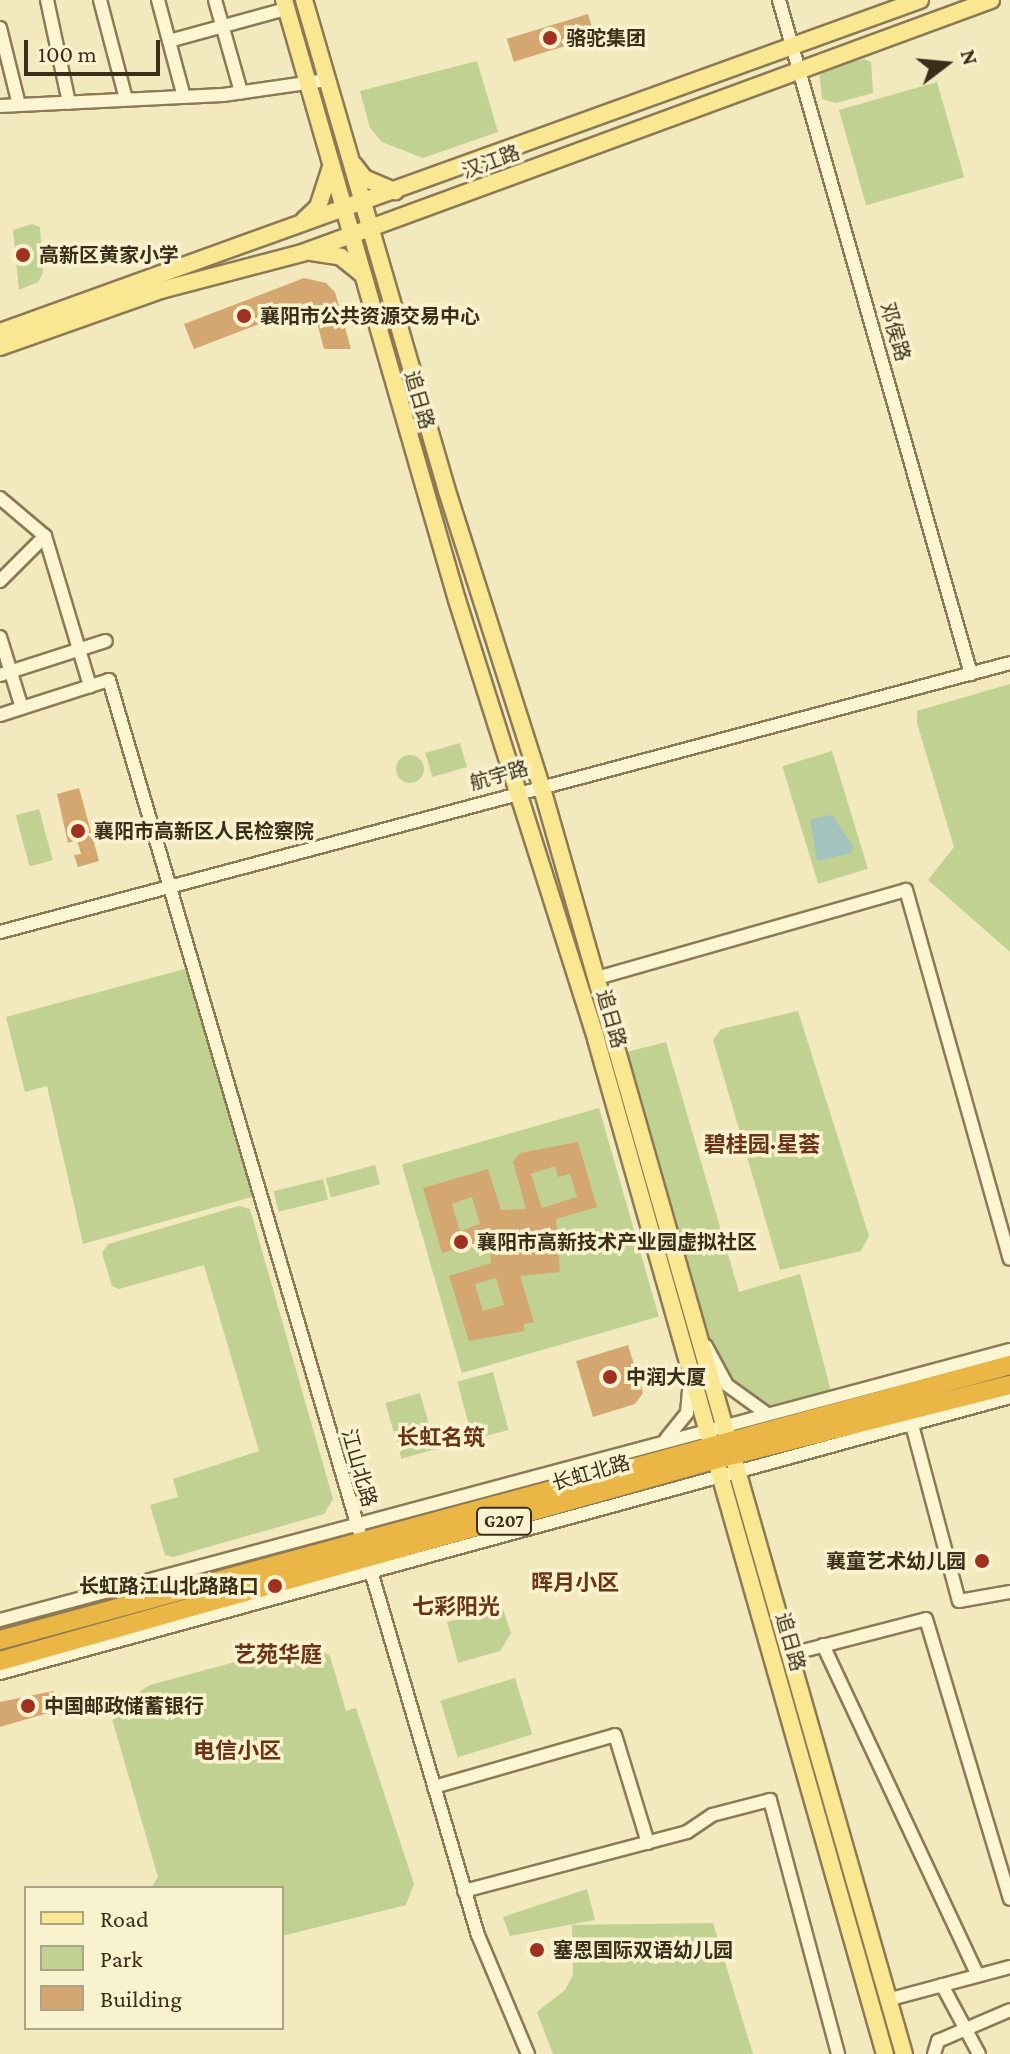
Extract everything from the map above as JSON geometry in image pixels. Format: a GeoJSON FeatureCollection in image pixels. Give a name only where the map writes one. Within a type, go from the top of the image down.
{"type":"FeatureCollection","features":[{"type":"Feature","properties":{"kind":"highway","name":"长虹北路"},"geometry":{"type":"LineString","coordinates":[[0,1661],[368,1569],[817,1416],[1010,1365]]}},
{"type":"Feature","properties":{"kind":"highway","name":"长虹北路"},"geometry":{"type":"LineString","coordinates":[[0,1640],[358,1535],[641,1463],[724,1449],[1010,1385]]}},
{"type":"Feature","properties":{"kind":"main road","name":"追日路"},"geometry":{"type":"LineString","coordinates":[[304,0],[381,266],[541,785],[703,1341],[724,1449],[885,2054]]}},
{"type":"Feature","properties":{"kind":"main road","name":"汉江路"},"geometry":{"type":"LineString","coordinates":[[0,332],[920,0]]}},
{"type":"Feature","properties":{"kind":"main road","name":"汉江路"},"geometry":{"type":"LineString","coordinates":[[0,347],[161,290],[302,253],[991,0]]}},
{"type":"Feature","properties":{"kind":"main road","name":"追日路"},"geometry":{"type":"LineString","coordinates":[[285,5],[457,600],[521,791],[686,1350],[724,1449],[791,1654],[904,2054]]}},
{"type":"Feature","properties":{"kind":"main road"},"geometry":{"type":"LineString","coordinates":[[350,160],[364,178],[395,191]]}},
{"type":"Feature","properties":{"kind":"main road"},"geometry":{"type":"LineString","coordinates":[[298,226],[318,207],[331,166]]}},
{"type":"Feature","properties":{"kind":"main road"},"geometry":{"type":"LineString","coordinates":[[381,266],[382,244],[403,216]]}},
{"type":"Feature","properties":{"kind":"main road"},"geometry":{"type":"LineString","coordinates":[[302,253],[326,251],[362,275]]}},
{"type":"Feature","properties":{"kind":"street"},"geometry":{"type":"LineString","coordinates":[[47,0],[69,103]]}},
{"type":"Feature","properties":{"kind":"street"},"geometry":{"type":"LineString","coordinates":[[100,0],[126,99]]}},
{"type":"Feature","properties":{"kind":"street"},"geometry":{"type":"LineString","coordinates":[[158,0],[184,97]]}},
{"type":"Feature","properties":{"kind":"street"},"geometry":{"type":"LineString","coordinates":[[215,0],[241,92]]}},
{"type":"Feature","properties":{"kind":"street","name":"邓侯路"},"geometry":{"type":"LineString","coordinates":[[779,0],[971,674]]}},
{"type":"Feature","properties":{"kind":"street"},"geometry":{"type":"LineString","coordinates":[[169,41],[285,5]]}},
{"type":"Feature","properties":{"kind":"street"},"geometry":{"type":"LineString","coordinates":[[0,28],[19,105]]}},
{"type":"Feature","properties":{"kind":"street"},"geometry":{"type":"LineString","coordinates":[[0,106],[184,97],[327,80]]}},
{"type":"Feature","properties":{"kind":"street"},"geometry":{"type":"LineString","coordinates":[[0,498],[45,536],[90,686],[0,715]]}},
{"type":"Feature","properties":{"kind":"street"},"geometry":{"type":"LineString","coordinates":[[0,581],[45,536]]}},
{"type":"Feature","properties":{"kind":"street"},"geometry":{"type":"LineString","coordinates":[[0,637],[5,673],[22,708]]}},
{"type":"Feature","properties":{"kind":"street"},"geometry":{"type":"LineString","coordinates":[[5,673],[106,641]]}},
{"type":"Feature","properties":{"kind":"street","name":"航宇路"},"geometry":{"type":"LineString","coordinates":[[0,932],[541,785],[1010,663]]}},
{"type":"Feature","properties":{"kind":"street","name":"江山北路"},"geometry":{"type":"LineString","coordinates":[[90,686],[109,680],[464,1891],[528,2054]]}},
{"type":"Feature","properties":{"kind":"street"},"geometry":{"type":"LineString","coordinates":[[597,978],[906,890],[1010,1259]]}},
{"type":"Feature","properties":{"kind":"street"},"geometry":{"type":"LineString","coordinates":[[703,1341],[727,1385],[764,1413],[817,1416]]}},
{"type":"Feature","properties":{"kind":"street"},"geometry":{"type":"LineString","coordinates":[[641,1463],[687,1413],[686,1350]]}},
{"type":"Feature","properties":{"kind":"street"},"geometry":{"type":"LineString","coordinates":[[724,1449],[764,1413],[1010,1350]]}},
{"type":"Feature","properties":{"kind":"street"},"geometry":{"type":"LineString","coordinates":[[0,1620],[358,1535],[665,1440],[724,1449],[911,1421],[1010,1397]]}},
{"type":"Feature","properties":{"kind":"street"},"geometry":{"type":"LineString","coordinates":[[911,1421],[959,1601],[1010,1592]]}},
{"type":"Feature","properties":{"kind":"street"},"geometry":{"type":"LineString","coordinates":[[0,1673],[368,1569]]}},
{"type":"Feature","properties":{"kind":"street"},"geometry":{"type":"LineString","coordinates":[[791,1654],[919,1618],[931,1625],[1010,1899]]}},
{"type":"Feature","properties":{"kind":"street"},"geometry":{"type":"LineString","coordinates":[[823,1645],[978,1976]]}},
{"type":"Feature","properties":{"kind":"street"},"geometry":{"type":"LineString","coordinates":[[434,1787],[615,1735],[648,1843]]}},
{"type":"Feature","properties":{"kind":"street"},"geometry":{"type":"LineString","coordinates":[[464,1891],[648,1843],[770,1800],[838,2054]]}},
{"type":"Feature","properties":{"kind":"street"},"geometry":{"type":"LineString","coordinates":[[887,2000],[1010,1967]]}},
{"type":"Feature","properties":{"kind":"street"},"geometry":{"type":"LineString","coordinates":[[942,1985],[979,2054]]}},
{"type":"Feature","properties":{"kind":"street"},"geometry":{"type":"LineString","coordinates":[[934,2054],[938,2041],[1010,2010]]}},
{"type":"Feature","properties":{"kind":"green space"},"geometry":{"type":"Polygon","coordinates":[[[864,59],[871,62],[873,93],[836,103],[822,99],[819,70],[864,59]]]}},
{"type":"Feature","properties":{"kind":"green space"},"geometry":{"type":"Polygon","coordinates":[[[477,61],[498,132],[423,158],[382,142],[370,128],[360,91],[477,61]]]}},
{"type":"Feature","properties":{"kind":"green space"},"geometry":{"type":"Polygon","coordinates":[[[937,82],[964,177],[866,205],[839,110],[937,82]]]}},
{"type":"Feature","properties":{"kind":"green space"},"geometry":{"type":"Polygon","coordinates":[[[32,224],[40,227],[43,273],[38,282],[19,290],[13,230],[32,224]]]}},
{"type":"Feature","properties":{"kind":"green space"},"geometry":{"type":"Polygon","coordinates":[[[1010,684],[1010,952],[928,880],[954,847],[917,723],[917,711],[1010,684]]]}},
{"type":"Feature","properties":{"kind":"green space"},"geometry":{"type":"Polygon","coordinates":[[[460,743],[467,767],[432,777],[425,753],[460,743]]]}},
{"type":"Feature","properties":{"kind":"green space"},"geometry":{"type":"Polygon","coordinates":[[[832,751],[868,869],[818,884],[782,766],[832,751]]]}},
{"type":"Feature","properties":{"kind":"green space"},"geometry":{"type":"Polygon","coordinates":[[[410,755],[420,759],[424,769],[420,779],[410,783],[400,779],[396,769],[400,759],[410,755]]]}},
{"type":"Feature","properties":{"kind":"green space"},"geometry":{"type":"Polygon","coordinates":[[[39,809],[53,860],[30,866],[16,815],[39,809]]]}},
{"type":"Feature","properties":{"kind":"green space"},"geometry":{"type":"Polygon","coordinates":[[[192,967],[259,1195],[83,1244],[47,1086],[25,1092],[6,1017],[192,967]]]}},
{"type":"Feature","properties":{"kind":"green space"},"geometry":{"type":"Polygon","coordinates":[[[798,1011],[869,1236],[861,1251],[780,1270],[713,1040],[721,1029],[798,1011]]]}},
{"type":"Feature","properties":{"kind":"green space"},"geometry":{"type":"Polygon","coordinates":[[[666,1042],[739,1292],[800,1274],[832,1395],[764,1413],[745,1403],[703,1341],[619,1054],[666,1042]]]}},
{"type":"Feature","properties":{"kind":"green space"},"geometry":{"type":"Polygon","coordinates":[[[599,1108],[659,1317],[462,1373],[402,1165],[599,1108]]]}},
{"type":"Feature","properties":{"kind":"green space"},"geometry":{"type":"Polygon","coordinates":[[[375,1165],[380,1184],[331,1198],[326,1178],[375,1165]]]}},
{"type":"Feature","properties":{"kind":"green space"},"geometry":{"type":"Polygon","coordinates":[[[323,1179],[328,1199],[279,1212],[274,1191],[323,1179]]]}},
{"type":"Feature","properties":{"kind":"green space"},"geometry":{"type":"Polygon","coordinates":[[[239,1206],[250,1209],[333,1499],[324,1514],[173,1557],[165,1555],[150,1505],[178,1497],[173,1479],[259,1451],[204,1265],[119,1289],[112,1286],[102,1253],[108,1244],[239,1206]]]}},
{"type":"Feature","properties":{"kind":"green space"},"geometry":{"type":"Polygon","coordinates":[[[493,1372],[509,1430],[473,1440],[457,1382],[493,1372]]]}},
{"type":"Feature","properties":{"kind":"green space"},"geometry":{"type":"Polygon","coordinates":[[[420,1393],[436,1449],[401,1459],[385,1403],[420,1393]]]}},
{"type":"Feature","properties":{"kind":"green space"},"geometry":{"type":"Polygon","coordinates":[[[502,1606],[511,1633],[500,1651],[458,1663],[447,1622],[502,1606]]]}},
{"type":"Feature","properties":{"kind":"green space"},"geometry":{"type":"Polygon","coordinates":[[[308,1642],[330,1656],[346,1711],[356,1708],[414,1884],[406,1905],[284,1936],[284,1886],[152,1886],[158,1877],[112,1719],[116,1706],[150,1685],[308,1642]]]}},
{"type":"Feature","properties":{"kind":"green space"},"geometry":{"type":"Polygon","coordinates":[[[515,1678],[532,1734],[458,1757],[440,1701],[515,1678]]]}},
{"type":"Feature","properties":{"kind":"green space"},"geometry":{"type":"Polygon","coordinates":[[[587,1889],[595,1920],[510,1936],[503,1917],[587,1889]]]}},
{"type":"Feature","properties":{"kind":"green space"},"geometry":{"type":"Polygon","coordinates":[[[713,1923],[753,2054],[553,2054],[537,2012],[565,1990],[573,1975],[572,1925],[713,1923]]]}},
{"type":"Feature","properties":{"kind":"water"},"geometry":{"type":"Polygon","coordinates":[[[832,815],[853,846],[851,853],[817,861],[810,819],[832,815]]]}},
{"type":"Feature","properties":{"kind":"building","name":"骆驼集团"},"geometry":{"type":"Polygon","coordinates":[[[588,14],[595,37],[514,62],[507,39],[588,14]]]}},
{"type":"Feature","properties":{"kind":"building","name":"襄阳市公共资源交易中心"},"geometry":{"type":"Polygon","coordinates":[[[304,278],[326,283],[335,292],[351,349],[324,349],[312,304],[194,349],[184,324],[304,278]]]}},
{"type":"Feature","properties":{"kind":"building","name":"襄阳市高新区人民检察院"},"geometry":{"type":"Polygon","coordinates":[[[79,788],[99,861],[78,867],[74,855],[81,854],[77,840],[68,843],[57,794],[79,788]]]}},
{"type":"Feature","properties":{"kind":"building","name":"襄阳市高新技术产业园虚拟社区"},"geometry":{"type":"Polygon","coordinates":[[[578,1142],[597,1207],[556,1219],[560,1272],[520,1276],[534,1322],[524,1324],[524,1331],[469,1341],[449,1276],[491,1263],[490,1240],[442,1253],[423,1188],[488,1169],[501,1210],[526,1209],[513,1162],[520,1153],[578,1142]],[[555,1166],[531,1174],[542,1208],[577,1197],[570,1174],[558,1177],[555,1166]],[[472,1197],[452,1204],[460,1231],[480,1224],[472,1197]],[[496,1278],[475,1284],[483,1311],[504,1305],[496,1278]]]}},
{"type":"Feature","properties":{"kind":"building","name":"中润大厦"},"geometry":{"type":"Polygon","coordinates":[[[628,1345],[643,1393],[635,1404],[593,1417],[576,1361],[628,1345]]]}},
{"type":"Feature","properties":{"kind":"building","name":"中国邮政储蓄银行"},"geometry":{"type":"Polygon","coordinates":[[[53,1691],[58,1710],[0,1727],[0,1702],[53,1691]]]}},
{"type":"Feature","properties":{"kind":"place","name":"骆驼集团"},"geometry":{"type":"Point","coordinates":[550,38]}},
{"type":"Feature","properties":{"kind":"place","name":"高新区黄家小学"},"geometry":{"type":"Point","coordinates":[23,255]}},
{"type":"Feature","properties":{"kind":"place","name":"襄阳市公共资源交易中心"},"geometry":{"type":"Point","coordinates":[244,316]}},
{"type":"Feature","properties":{"kind":"place","name":"襄阳市高新区人民检察院"},"geometry":{"type":"Point","coordinates":[78,831]}},
{"type":"Feature","properties":{"kind":"place","name":"襄阳市高新技术产业园虚拟社区"},"geometry":{"type":"Point","coordinates":[461,1242]}},
{"type":"Feature","properties":{"kind":"place","name":"中润大厦"},"geometry":{"type":"Point","coordinates":[610,1377]}},
{"type":"Feature","properties":{"kind":"place","name":"襄童艺术幼儿园"},"geometry":{"type":"Point","coordinates":[982,1561]}},
{"type":"Feature","properties":{"kind":"place","name":"长虹路江山北路路口"},"geometry":{"type":"Point","coordinates":[275,1586]}},
{"type":"Feature","properties":{"kind":"place","name":"中国邮政储蓄银行"},"geometry":{"type":"Point","coordinates":[28,1706]}},
{"type":"Feature","properties":{"kind":"place","name":"塞恩国际双语幼儿园"},"geometry":{"type":"Point","coordinates":[537,1950]}},
{"type":"Feature","properties":{"kind":"district","name":"碧桂园·星荟"},"geometry":{"type":"Point","coordinates":[762,1145]}},
{"type":"Feature","properties":{"kind":"district","name":"长虹名筑"},"geometry":{"type":"Point","coordinates":[441,1438]}},
{"type":"Feature","properties":{"kind":"district","name":"晖月小区"},"geometry":{"type":"Point","coordinates":[575,1583]}},
{"type":"Feature","properties":{"kind":"district","name":"七彩阳光"},"geometry":{"type":"Point","coordinates":[456,1607]}},
{"type":"Feature","properties":{"kind":"district","name":"艺苑华庭"},"geometry":{"type":"Point","coordinates":[278,1655]}},
{"type":"Feature","properties":{"kind":"district","name":"电信小区"},"geometry":{"type":"Point","coordinates":[237,1751]}}]}
